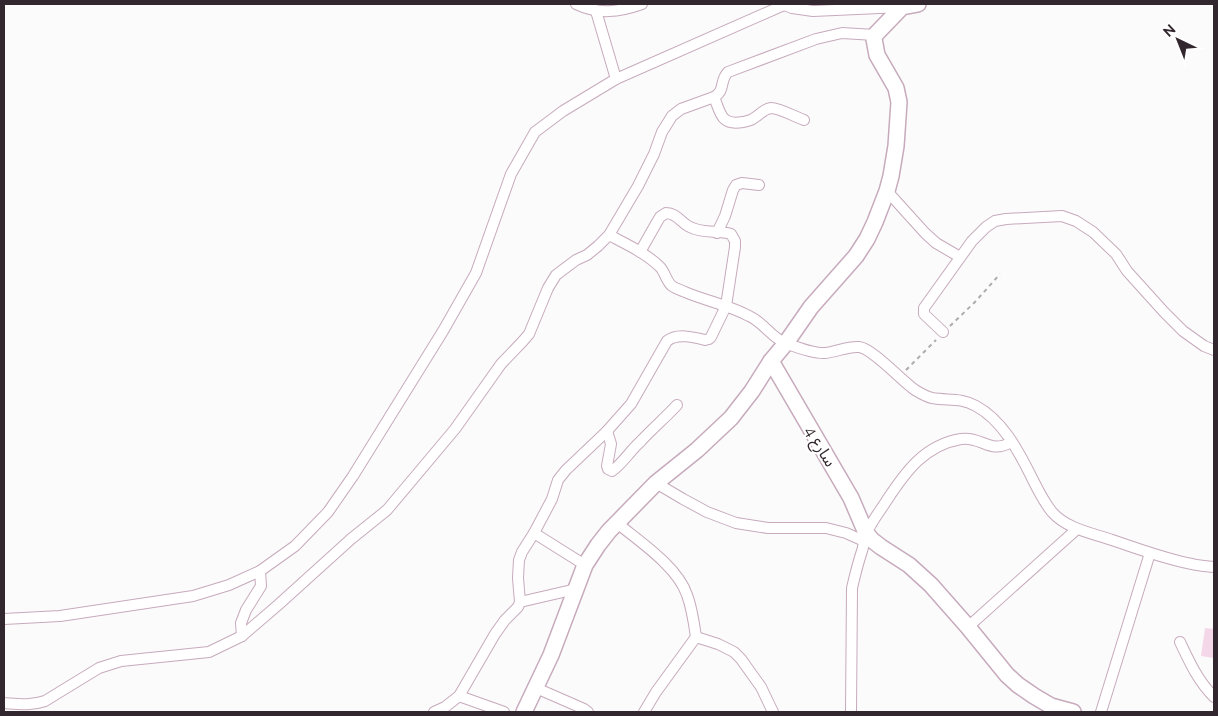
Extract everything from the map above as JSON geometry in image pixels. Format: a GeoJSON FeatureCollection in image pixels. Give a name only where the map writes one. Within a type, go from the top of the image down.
{"type":"FeatureCollection","features":[{"type":"Feature","properties":{"kind":"main road"},"geometry":{"type":"LineString","coordinates":[[524,712],[551,655],[585,564],[598,545],[656,483],[731,418],[811,307],[856,256],[867,240],[887,192],[896,146],[898,102],[896,88],[877,55],[874,39],[902,7],[918,4]]}},
{"type":"Feature","properties":{"kind":"main road","name":"سارع 4"},"geometry":{"type":"LineString","coordinates":[[771,361],[851,498],[865,537]]}},
{"type":"Feature","properties":{"kind":"main road"},"geometry":{"type":"LineString","coordinates":[[865,537],[909,565],[926,580],[1007,675],[1018,685],[1051,706],[1073,712]]}},
{"type":"Feature","properties":{"kind":"street"},"geometry":{"type":"LineString","coordinates":[[576,4],[605,12],[627,10],[642,4]]}},
{"type":"Feature","properties":{"kind":"street"},"geometry":{"type":"LineString","coordinates":[[4,619],[60,616],[193,596],[229,585],[260,570],[295,546],[328,512],[353,476],[443,332],[476,273],[511,174],[535,132],[563,111],[616,79],[783,4],[792,8],[813,11],[902,7]]}},
{"type":"Feature","properties":{"kind":"street"},"geometry":{"type":"LineString","coordinates":[[596,11],[616,79]]}},
{"type":"Feature","properties":{"kind":"street"},"geometry":{"type":"LineString","coordinates":[[4,703],[36,704],[45,701],[99,668],[109,664],[121,661],[209,652],[242,636],[393,504],[455,429],[500,364],[529,334],[548,288],[556,275],[576,260],[587,255],[609,235],[638,186],[654,154],[662,132],[672,116],[681,109],[714,98],[721,91],[723,78],[728,72],[816,38],[842,33],[876,36]]}},
{"type":"Feature","properties":{"kind":"street"},"geometry":{"type":"LineString","coordinates":[[714,98],[722,118],[728,122],[734,123],[750,120],[763,110],[772,108],[804,120]]}},
{"type":"Feature","properties":{"kind":"street"},"geometry":{"type":"LineString","coordinates":[[717,233],[736,186],[742,183],[759,185]]}},
{"type":"Feature","properties":{"kind":"street"},"geometry":{"type":"LineString","coordinates":[[887,192],[924,233],[936,243],[960,257]]}},
{"type":"Feature","properties":{"kind":"street"},"geometry":{"type":"LineString","coordinates":[[434,712],[459,696],[495,634],[518,607],[520,602],[519,560],[552,499],[558,480],[607,431],[630,404],[667,341],[673,336],[709,339],[726,306],[735,253],[735,242],[731,234],[690,228],[673,214],[666,213],[660,217],[640,252]]}},
{"type":"Feature","properties":{"kind":"street"},"geometry":{"type":"LineString","coordinates":[[943,332],[924,314],[924,308],[972,241],[986,227],[994,221],[1062,216],[1076,221],[1093,232],[1116,254],[1134,278],[1183,331],[1204,346],[1214,350]]}},
{"type":"Feature","properties":{"kind":"street"},"geometry":{"type":"LineString","coordinates":[[609,235],[640,252],[660,266],[672,286],[691,295],[750,316],[779,340],[813,352],[824,353],[859,347],[872,353],[910,386],[930,398],[955,399],[967,401],[978,406],[1002,426],[1040,494],[1052,512],[1067,524],[1150,553],[1192,565],[1214,567]]}},
{"type":"Feature","properties":{"kind":"street"},"geometry":{"type":"LineString","coordinates":[[607,431],[611,444],[607,466],[612,471],[677,405]]}},
{"type":"Feature","properties":{"kind":"street"},"geometry":{"type":"LineString","coordinates":[[851,712],[852,588],[865,537],[902,478],[926,453],[952,441],[964,439],[973,439],[988,446],[998,447],[1011,442]]}},
{"type":"Feature","properties":{"kind":"street"},"geometry":{"type":"LineString","coordinates":[[656,483],[707,512],[736,523],[768,528],[826,528],[865,537]]}},
{"type":"Feature","properties":{"kind":"street"},"geometry":{"type":"LineString","coordinates":[[617,523],[660,558],[681,583],[687,594],[696,637],[656,692],[644,712]]}},
{"type":"Feature","properties":{"kind":"street"},"geometry":{"type":"LineString","coordinates":[[968,627],[1078,529]]}},
{"type":"Feature","properties":{"kind":"street"},"geometry":{"type":"LineString","coordinates":[[534,532],[585,564]]}},
{"type":"Feature","properties":{"kind":"street"},"geometry":{"type":"LineString","coordinates":[[1100,712],[1150,553]]}},
{"type":"Feature","properties":{"kind":"street"},"geometry":{"type":"LineString","coordinates":[[242,636],[241,623],[246,610],[261,586],[260,570]]}},
{"type":"Feature","properties":{"kind":"street"},"geometry":{"type":"LineString","coordinates":[[520,602],[576,589]]}},
{"type":"Feature","properties":{"kind":"street"},"geometry":{"type":"LineString","coordinates":[[696,637],[718,644],[734,652],[761,687],[773,712]]}},
{"type":"Feature","properties":{"kind":"street"},"geometry":{"type":"LineString","coordinates":[[1180,642],[1201,684],[1214,697]]}},
{"type":"Feature","properties":{"kind":"street"},"geometry":{"type":"LineString","coordinates":[[536,688],[588,712]]}},
{"type":"Feature","properties":{"kind":"street"},"geometry":{"type":"LineString","coordinates":[[459,696],[504,712]]}},
{"type":"Feature","properties":{"kind":"building"},"geometry":{"type":"Polygon","coordinates":[[[1205,628],[1214,629],[1214,658],[1201,656],[1205,628]]]}}]}
